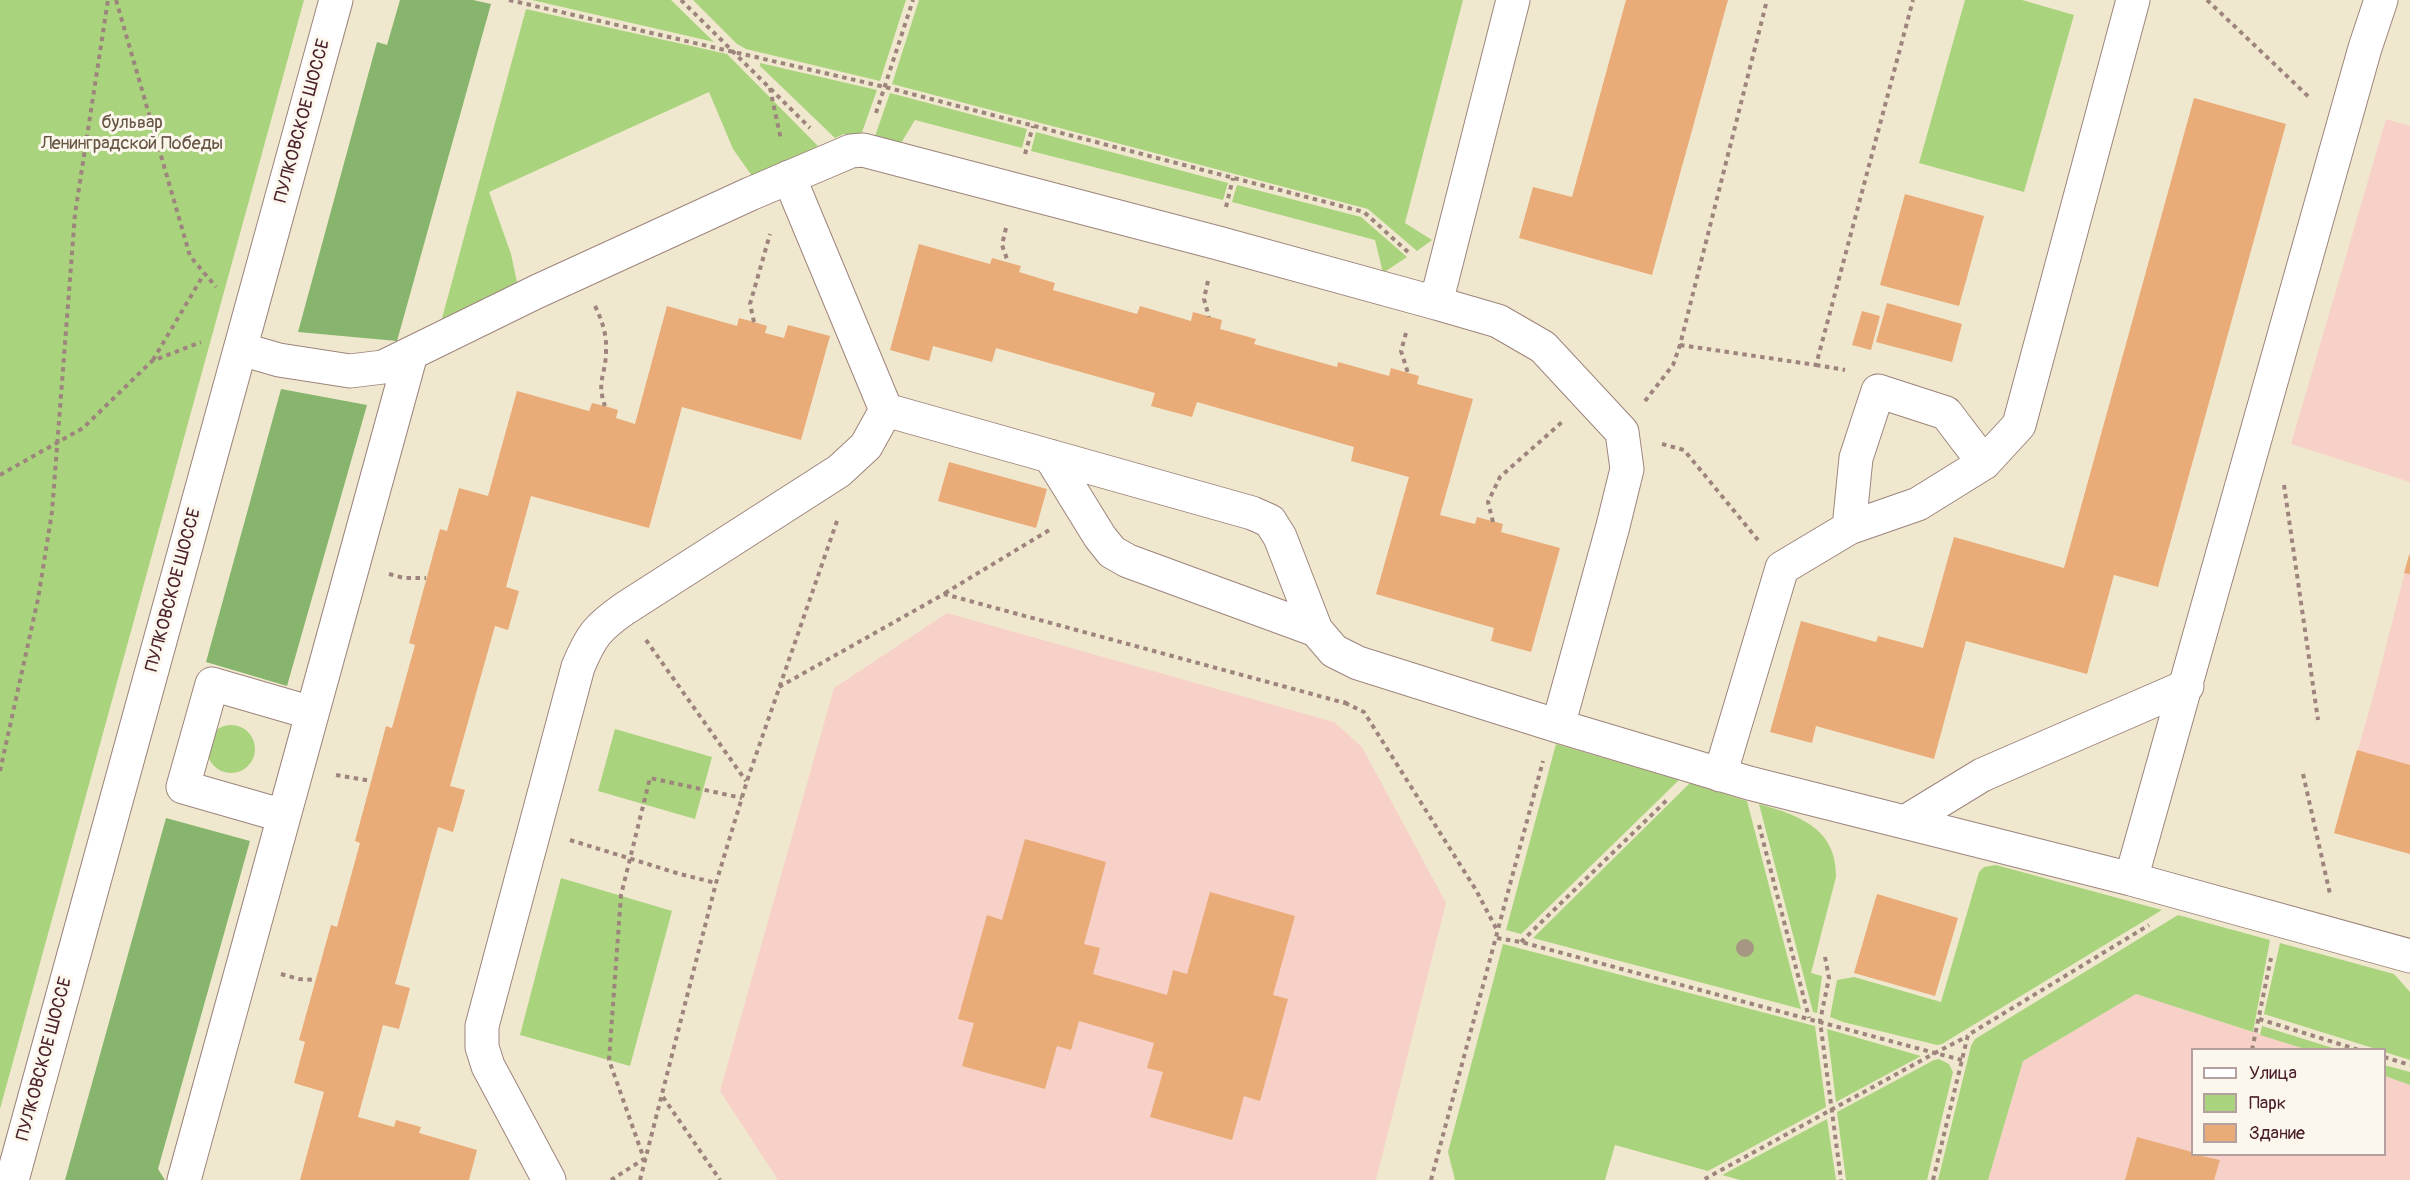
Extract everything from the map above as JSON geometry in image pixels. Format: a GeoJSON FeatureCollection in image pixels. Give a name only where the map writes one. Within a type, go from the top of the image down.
{"type":"FeatureCollection","features":[{"type":"Feature","properties":{"kind":"street","name":"ПУЛКОВСКОЕ ШОССЕ"},"geometry":{"type":"LineString","coordinates":[[12,1180],[336,0]]}},
{"type":"Feature","properties":{"kind":"street"},"geometry":{"type":"LineString","coordinates":[[1439,291],[1513,0]]}},
{"type":"Feature","properties":{"kind":"street"},"geometry":{"type":"LineString","coordinates":[[1721,775],[1782,568],[1849,528],[1918,504],[1984,464],[2019,424],[2133,0]]}},
{"type":"Feature","properties":{"kind":"street"},"geometry":{"type":"LineString","coordinates":[[2131,879],[2365,48],[2381,0]]}},
{"type":"Feature","properties":{"kind":"street"},"geometry":{"type":"LineString","coordinates":[[244,336],[279,360],[350,371],[383,367],[579,273],[789,177],[850,153],[1229,246],[1439,291],[1543,347],[1622,432],[1627,469],[1614,526],[1552,740]]}},
{"type":"Feature","properties":{"kind":"street"},"geometry":{"type":"LineString","coordinates":[[789,177],[886,410]]}},
{"type":"Feature","properties":{"kind":"street"},"geometry":{"type":"LineString","coordinates":[[184,1180],[411,354]]}},
{"type":"Feature","properties":{"kind":"street"},"geometry":{"type":"LineString","coordinates":[[1849,528],[1856,458],[1878,391],[1946,413],[1984,464]]}},
{"type":"Feature","properties":{"kind":"street"},"geometry":{"type":"LineString","coordinates":[[886,410],[1252,513],[1270,521],[1280,537],[1316,630],[1334,651],[1358,663],[1552,740],[1721,775],[2131,879],[2410,956]]}},
{"type":"Feature","properties":{"kind":"street"},"geometry":{"type":"LineString","coordinates":[[549,1180],[488,1066],[482,1047],[482,1026],[578,667],[589,640],[607,621],[624,609],[839,471],[866,446],[886,410]]}},
{"type":"Feature","properties":{"kind":"street"},"geometry":{"type":"LineString","coordinates":[[1050,456],[1082,511],[1112,552],[1128,561],[1316,630]]}},
{"type":"Feature","properties":{"kind":"street"},"geometry":{"type":"LineString","coordinates":[[284,816],[183,787],[212,684],[312,713]]}},
{"type":"Feature","properties":{"kind":"street"},"geometry":{"type":"LineString","coordinates":[[1905,822],[1982,775],[2187,686]]}},
{"type":"Feature","properties":{"kind":"path"},"geometry":{"type":"LineString","coordinates":[[0,771],[38,599],[52,512],[75,214],[108,0]]}},
{"type":"Feature","properties":{"kind":"path"},"geometry":{"type":"LineString","coordinates":[[116,0],[190,256],[244,336],[212,338],[152,361]]}},
{"type":"Feature","properties":{"kind":"path"},"geometry":{"type":"LineString","coordinates":[[509,0],[885,87],[1364,212],[1439,291]]}},
{"type":"Feature","properties":{"kind":"path"},"geometry":{"type":"LineString","coordinates":[[681,0],[770,88],[850,153],[885,87],[913,0]]}},
{"type":"Feature","properties":{"kind":"path"},"geometry":{"type":"LineString","coordinates":[[1767,0],[1680,345],[1673,365],[1622,432],[1684,450],[1782,568]]}},
{"type":"Feature","properties":{"kind":"path"},"geometry":{"type":"LineString","coordinates":[[1680,345],[1816,366],[1913,0]]}},
{"type":"Feature","properties":{"kind":"path"},"geometry":{"type":"LineString","coordinates":[[754,322],[750,304],[789,177],[770,88]]}},
{"type":"Feature","properties":{"kind":"path"},"geometry":{"type":"LineString","coordinates":[[579,273],[599,315],[605,334],[607,352],[599,391],[605,406]]}},
{"type":"Feature","properties":{"kind":"path"},"geometry":{"type":"LineString","coordinates":[[0,475],[82,428],[152,361],[204,274]]}},
{"type":"Feature","properties":{"kind":"path"},"geometry":{"type":"LineString","coordinates":[[1493,522],[1488,502],[1500,477],[1591,397]]}},
{"type":"Feature","properties":{"kind":"path"},"geometry":{"type":"LineString","coordinates":[[640,1180],[716,883],[747,781],[849,487],[839,471]]}},
{"type":"Feature","properties":{"kind":"path"},"geometry":{"type":"LineString","coordinates":[[779,687],[944,594],[1082,511]]}},
{"type":"Feature","properties":{"kind":"path"},"geometry":{"type":"LineString","coordinates":[[944,594],[1346,703],[1364,712],[1476,890],[1498,932]]}},
{"type":"Feature","properties":{"kind":"path"},"geometry":{"type":"LineString","coordinates":[[624,609],[747,781]]}},
{"type":"Feature","properties":{"kind":"path"},"geometry":{"type":"LineString","coordinates":[[1346,703],[1358,663]]}},
{"type":"Feature","properties":{"kind":"path"},"geometry":{"type":"LineString","coordinates":[[1431,1180],[1552,740]]}},
{"type":"Feature","properties":{"kind":"path"},"geometry":{"type":"LineString","coordinates":[[2303,774],[2331,899]]}},
{"type":"Feature","properties":{"kind":"path"},"geometry":{"type":"LineString","coordinates":[[1521,942],[1680,788],[1721,775],[1809,1018]]}},
{"type":"Feature","properties":{"kind":"path"},"geometry":{"type":"LineString","coordinates":[[644,1159],[609,1060],[621,895],[650,778],[742,798]]}},
{"type":"Feature","properties":{"kind":"path"},"geometry":{"type":"LineString","coordinates":[[535,828],[630,859],[716,883]]}},
{"type":"Feature","properties":{"kind":"path"},"geometry":{"type":"LineString","coordinates":[[1703,1180],[1968,1035],[2195,897]]}},
{"type":"Feature","properties":{"kind":"path"},"geometry":{"type":"LineString","coordinates":[[2252,1048],[2278,919]]}},
{"type":"Feature","properties":{"kind":"path"},"geometry":{"type":"LineString","coordinates":[[1497,938],[1521,942],[1962,1060]]}},
{"type":"Feature","properties":{"kind":"path"},"geometry":{"type":"LineString","coordinates":[[1825,957],[1829,978],[1820,1021],[1841,1180]]}},
{"type":"Feature","properties":{"kind":"path"},"geometry":{"type":"LineString","coordinates":[[2259,1019],[2353,1048]]}},
{"type":"Feature","properties":{"kind":"path"},"geometry":{"type":"LineString","coordinates":[[1933,1180],[1968,1035]]}},
{"type":"Feature","properties":{"kind":"path"},"geometry":{"type":"LineString","coordinates":[[2386,1058],[2410,1065]]}},
{"type":"Feature","properties":{"kind":"path"},"geometry":{"type":"LineString","coordinates":[[663,1097],[720,1180]]}},
{"type":"Feature","properties":{"kind":"path"},"geometry":{"type":"LineString","coordinates":[[611,1180],[644,1159]]}},
{"type":"Feature","properties":{"kind":"shaded area"},"geometry":{"type":"Polygon","coordinates":[[[2386,119],[2410,126],[2410,482],[2291,444],[2386,119]]]}},
{"type":"Feature","properties":{"kind":"shaded area"},"geometry":{"type":"Polygon","coordinates":[[[2410,552],[2410,854],[2334,833],[2373,697],[2410,552]]]}},
{"type":"Feature","properties":{"kind":"shaded area"},"geometry":{"type":"Polygon","coordinates":[[[947,613],[1334,722],[1362,747],[1446,903],[1376,1180],[778,1180],[720,1091],[834,688],[947,613]]]}},
{"type":"Feature","properties":{"kind":"shaded area"},"geometry":{"type":"Polygon","coordinates":[[[2136,994],[2302,1048],[2191,1048],[2191,1156],[2386,1156],[2386,1076],[2410,1085],[2410,1180],[1988,1180],[2023,1061],[2136,994]]]}},
{"type":"Feature","properties":{"kind":"green space","name":"бульвар Ленинградской Победы"},"geometry":{"type":"Polygon","coordinates":[[[0,0],[304,0],[0,1109],[0,0]]]}},
{"type":"Feature","properties":{"kind":"green space"},"geometry":{"type":"Polygon","coordinates":[[[400,0],[473,0],[491,4],[397,341],[298,332],[377,42],[387,45],[400,0]]]}},
{"type":"Feature","properties":{"kind":"green space"},"geometry":{"type":"Polygon","coordinates":[[[532,0],[671,0],[714,42],[532,0]]]}},
{"type":"Feature","properties":{"kind":"green space"},"geometry":{"type":"Polygon","coordinates":[[[693,0],[906,0],[880,81],[746,49],[737,44],[693,0]]]}},
{"type":"Feature","properties":{"kind":"green space"},"geometry":{"type":"Polygon","coordinates":[[[919,0],[1463,0],[1405,223],[1432,240],[1417,251],[1368,209],[892,84],[919,0]]]}},
{"type":"Feature","properties":{"kind":"green space"},"geometry":{"type":"Polygon","coordinates":[[[1965,0],[2022,0],[2074,15],[2024,192],[1919,163],[1965,0]]]}},
{"type":"Feature","properties":{"kind":"green space"},"geometry":{"type":"Polygon","coordinates":[[[526,9],[727,54],[818,146],[752,176],[733,149],[709,92],[489,192],[511,254],[518,287],[441,322],[526,9]]]}},
{"type":"Feature","properties":{"kind":"green space"},"geometry":{"type":"Polygon","coordinates":[[[760,63],[877,90],[860,138],[844,134],[835,138],[760,66],[760,63]]]}},
{"type":"Feature","properties":{"kind":"green space"},"geometry":{"type":"Polygon","coordinates":[[[890,93],[1027,129],[1022,148],[915,120],[898,148],[873,142],[890,93]]]}},
{"type":"Feature","properties":{"kind":"green space"},"geometry":{"type":"Polygon","coordinates":[[[1036,132],[1228,183],[1223,200],[1031,151],[1036,132]]]}},
{"type":"Feature","properties":{"kind":"green space"},"geometry":{"type":"Polygon","coordinates":[[[1237,185],[1361,217],[1407,257],[1383,273],[1375,240],[1232,202],[1237,185]]]}},
{"type":"Feature","properties":{"kind":"green space"},"geometry":{"type":"Polygon","coordinates":[[[281,389],[367,405],[287,686],[206,662],[281,389]]]}},
{"type":"Feature","properties":{"kind":"green space"},"geometry":{"type":"Polygon","coordinates":[[[226,725],[236,725],[248,732],[255,744],[255,754],[248,766],[236,773],[226,773],[211,762],[207,754],[207,744],[218,729],[226,725]]]}},
{"type":"Feature","properties":{"kind":"green space"},"geometry":{"type":"Polygon","coordinates":[[[615,729],[712,757],[695,819],[598,791],[615,729]]]}},
{"type":"Feature","properties":{"kind":"green space"},"geometry":{"type":"Polygon","coordinates":[[[1556,744],[1679,780],[1521,934],[1506,930],[1556,744]]]}},
{"type":"Feature","properties":{"kind":"green space"},"geometry":{"type":"Polygon","coordinates":[[[1690,783],[1747,801],[1801,1009],[1533,938],[1690,783]]]}},
{"type":"Feature","properties":{"kind":"green space"},"geometry":{"type":"Polygon","coordinates":[[[1759,804],[1788,813],[1813,826],[1830,846],[1835,860],[1836,877],[1811,973],[1822,976],[1817,1013],[1813,1012],[1759,804]]]}},
{"type":"Feature","properties":{"kind":"green space"},"geometry":{"type":"Polygon","coordinates":[[[166,818],[250,841],[158,1169],[165,1180],[65,1180],[166,818]]]}},
{"type":"Feature","properties":{"kind":"green space"},"geometry":{"type":"Polygon","coordinates":[[[1996,865],[2162,910],[1942,1044],[1937,1045],[1830,1017],[1837,980],[1854,977],[1941,1002],[1979,872],[1984,867],[1996,865]]]}},
{"type":"Feature","properties":{"kind":"green space"},"geometry":{"type":"Polygon","coordinates":[[[561,878],[672,911],[630,1066],[520,1035],[561,878]]]}},
{"type":"Feature","properties":{"kind":"green space"},"geometry":{"type":"Polygon","coordinates":[[[2178,915],[2270,940],[2253,1032],[2136,994],[2023,1061],[1988,1180],[1938,1180],[1971,1046],[1975,1039],[2178,915]]]}},
{"type":"Feature","properties":{"kind":"green space"},"geometry":{"type":"Polygon","coordinates":[[[2280,943],[2394,974],[2410,992],[2410,1060],[2386,1052],[2386,1048],[2373,1048],[2264,1014],[2280,943]]]}},
{"type":"Feature","properties":{"kind":"green space"},"geometry":{"type":"Polygon","coordinates":[[[1503,944],[1815,1026],[1826,1107],[1708,1171],[1615,1145],[1605,1180],[1455,1180],[1448,1152],[1503,944]]]}},
{"type":"Feature","properties":{"kind":"green space"},"geometry":{"type":"Polygon","coordinates":[[[2262,1026],[2333,1048],[2302,1048],[2260,1035],[2262,1026]]]}},
{"type":"Feature","properties":{"kind":"green space"},"geometry":{"type":"Polygon","coordinates":[[[1827,1029],[1921,1056],[1836,1102],[1827,1029]]]}},
{"type":"Feature","properties":{"kind":"green space"},"geometry":{"type":"Polygon","coordinates":[[[1939,1059],[1949,1064],[1953,1072],[1927,1180],[1846,1180],[1837,1112],[1939,1059]]]}},
{"type":"Feature","properties":{"kind":"green space"},"geometry":{"type":"Polygon","coordinates":[[[2386,1066],[2410,1072],[2410,1085],[2386,1076],[2386,1066]]]}},
{"type":"Feature","properties":{"kind":"green space"},"geometry":{"type":"Polygon","coordinates":[[[1827,1119],[1836,1180],[1740,1180],[1722,1175],[1827,1119]]]}},
{"type":"Feature","properties":{"kind":"building"},"geometry":{"type":"Polygon","coordinates":[[[1626,0],[1728,0],[1652,275],[1519,238],[1533,187],[1572,197],[1626,0]]]}},
{"type":"Feature","properties":{"kind":"building"},"geometry":{"type":"Polygon","coordinates":[[[2194,98],[2286,124],[2158,587],[2114,575],[2087,674],[1966,641],[1934,759],[1816,726],[1812,743],[1770,732],[1801,621],[1876,642],[1878,636],[1923,648],[1954,537],[2064,568],[2194,98]]]}},
{"type":"Feature","properties":{"kind":"building"},"geometry":{"type":"Polygon","coordinates":[[[1905,194],[1984,216],[1959,306],[1880,285],[1905,194]]]}},
{"type":"Feature","properties":{"kind":"building"},"geometry":{"type":"Polygon","coordinates":[[[919,244],[990,264],[992,258],[1021,266],[1019,272],[1055,283],[1053,290],[1137,314],[1140,306],[1191,321],[1193,312],[1222,320],[1220,329],[1256,339],[1254,344],[1337,367],[1338,362],[1389,376],[1391,368],[1419,376],[1417,384],[1473,399],[1440,515],[1475,524],[1477,517],[1503,524],[1501,532],[1560,548],[1531,652],[1491,641],[1494,628],[1376,594],[1409,477],[1351,461],[1354,447],[1197,402],[1192,417],[1151,406],[1155,393],[996,348],[992,362],[933,346],[929,361],[890,350],[919,244]]]}},
{"type":"Feature","properties":{"kind":"building"},"geometry":{"type":"Polygon","coordinates":[[[1887,303],[1962,324],[1952,362],[1876,342],[1887,303]]]}},
{"type":"Feature","properties":{"kind":"building"},"geometry":{"type":"Polygon","coordinates":[[[667,306],[737,326],[739,318],[754,322],[767,326],[765,333],[784,338],[788,325],[830,336],[801,440],[682,407],[649,528],[531,496],[506,587],[519,591],[508,630],[495,626],[450,786],[465,790],[453,832],[438,827],[395,984],[410,988],[399,1029],[383,1025],[358,1117],[394,1127],[396,1120],[421,1127],[419,1133],[477,1150],[469,1180],[300,1180],[324,1092],[294,1083],[305,1042],[299,1040],[331,925],[337,927],[360,843],[355,841],[386,726],[392,728],[415,645],[409,643],[440,529],[447,531],[459,488],[488,496],[517,391],[589,411],[592,403],[605,406],[618,410],[616,418],[635,424],[667,306]]]}},
{"type":"Feature","properties":{"kind":"building"},"geometry":{"type":"Polygon","coordinates":[[[1862,311],[1880,316],[1871,350],[1852,345],[1862,311]]]}},
{"type":"Feature","properties":{"kind":"building"},"geometry":{"type":"Polygon","coordinates":[[[949,462],[1047,489],[1036,528],[938,501],[949,462]]]}},
{"type":"Feature","properties":{"kind":"building"},"geometry":{"type":"Polygon","coordinates":[[[2410,555],[2410,574],[2404,573],[2410,555]]]}},
{"type":"Feature","properties":{"kind":"building"},"geometry":{"type":"Polygon","coordinates":[[[2357,750],[2410,765],[2410,854],[2334,833],[2357,750]]]}},
{"type":"Feature","properties":{"kind":"building"},"geometry":{"type":"Polygon","coordinates":[[[1025,839],[1106,862],[1084,944],[1100,948],[1093,974],[1167,995],[1173,970],[1187,974],[1210,892],[1295,916],[1273,995],[1288,999],[1260,1101],[1244,1096],[1232,1140],[1150,1117],[1163,1072],[1147,1068],[1154,1043],[1079,1021],[1071,1050],[1057,1046],[1045,1089],[962,1066],[974,1023],[958,1019],[987,915],[1002,920],[1025,839]]]}},
{"type":"Feature","properties":{"kind":"building"},"geometry":{"type":"Polygon","coordinates":[[[1877,894],[1958,918],[1935,996],[1854,973],[1877,894]]]}},
{"type":"Feature","properties":{"kind":"building"},"geometry":{"type":"Polygon","coordinates":[[[2137,1137],[2191,1152],[2191,1156],[2220,1160],[2214,1180],[2125,1180],[2137,1137]]]}}]}
